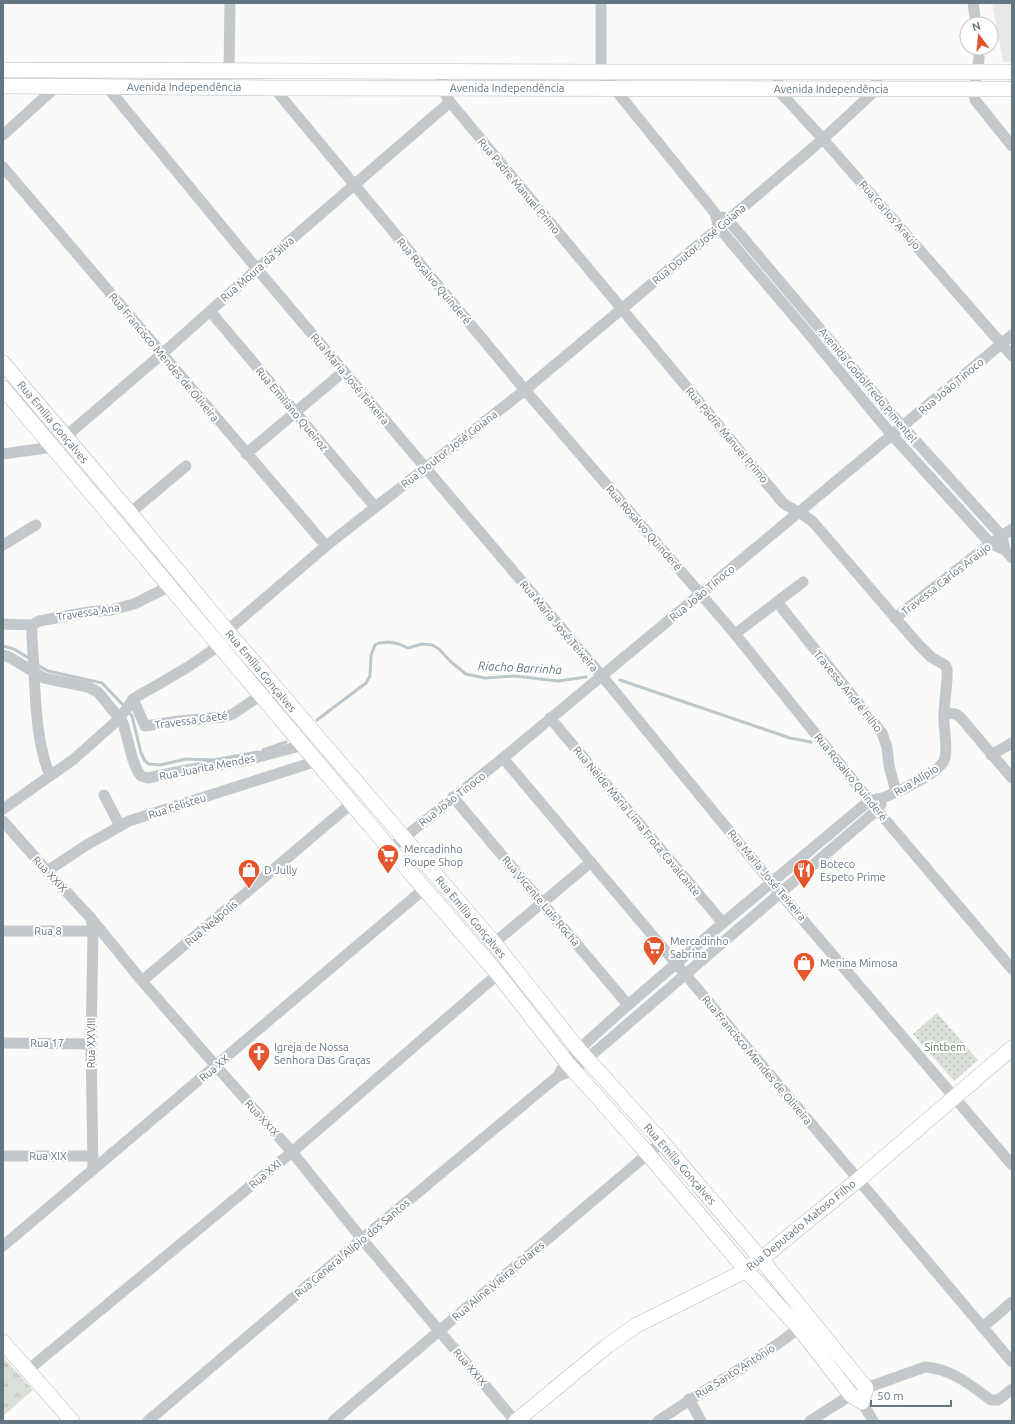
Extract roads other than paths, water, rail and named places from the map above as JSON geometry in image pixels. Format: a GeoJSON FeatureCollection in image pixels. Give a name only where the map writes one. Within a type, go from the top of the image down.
{"type":"FeatureCollection","features":[{"type":"Feature","properties":{"kind":"street"},"geometry":{"type":"LineString","coordinates":[[229,70],[230,3]]}},
{"type":"Feature","properties":{"kind":"street"},"geometry":{"type":"LineString","coordinates":[[602,3],[601,72],[715,213],[728,220]]}},
{"type":"Feature","properties":{"kind":"street"},"geometry":{"type":"LineString","coordinates":[[974,3],[975,16]]}},
{"type":"Feature","properties":{"kind":"street"},"geometry":{"type":"LineString","coordinates":[[979,56],[974,89],[975,100],[1012,146]]}},
{"type":"Feature","properties":{"kind":"street","name":"Avenida Independência"},"geometry":{"type":"LineString","coordinates":[[3,70],[1012,72]]}},
{"type":"Feature","properties":{"kind":"street","name":"Rua Padre Manuel Primo"},"geometry":{"type":"LineString","coordinates":[[441,72],[442,88],[450,102],[783,503],[813,522],[924,651],[936,661],[944,665],[947,669],[944,713]]}},
{"type":"Feature","properties":{"kind":"street"},"geometry":{"type":"LineString","coordinates":[[778,72],[778,90]]}},
{"type":"Feature","properties":{"kind":"street"},"geometry":{"type":"LineString","coordinates":[[876,72],[877,89]]}},
{"type":"Feature","properties":{"kind":"street","name":"Avenida Independência"},"geometry":{"type":"LineString","coordinates":[[3,86],[778,90],[1012,89]]}},
{"type":"Feature","properties":{"kind":"street"},"geometry":{"type":"LineString","coordinates":[[3,135],[56,87]]}},
{"type":"Feature","properties":{"kind":"street","name":"Rua Maria José Teixeira"},"geometry":{"type":"LineString","coordinates":[[107,87],[343,372],[602,676],[780,892],[1012,1165]]}},
{"type":"Feature","properties":{"kind":"street","name":"Rua Rosalvo Quinderé"},"geometry":{"type":"LineString","coordinates":[[274,88],[525,390],[734,634],[869,801],[1012,969]]}},
{"type":"Feature","properties":{"kind":"street","name":"Rua Doutor José Goiana"},"geometry":{"type":"LineString","coordinates":[[3,808],[74,759],[120,718],[132,699],[188,667],[220,645],[227,631],[326,546],[525,390],[719,228],[823,139],[877,89]]}},
{"type":"Feature","properties":{"kind":"street","name":"Rua Carlos Araújo"},"geometry":{"type":"LineString","coordinates":[[778,90],[823,139],[1012,356]]}},
{"type":"Feature","properties":{"kind":"street","name":"Rua Moura da Silva"},"geometry":{"type":"LineString","coordinates":[[65,437],[450,102]]}},
{"type":"Feature","properties":{"kind":"street","name":"Rua Francisco Mendes de Oliveira"},"geometry":{"type":"LineString","coordinates":[[3,167],[246,454],[326,546]]}},
{"type":"Feature","properties":{"kind":"street"},"geometry":{"type":"LineString","coordinates":[[715,213],[719,228]]}},
{"type":"Feature","properties":{"kind":"street","name":"Avenida Godolfredo Pimentel"},"geometry":{"type":"LineString","coordinates":[[728,220],[997,540]]}},
{"type":"Feature","properties":{"kind":"street","name":"Avenida Godolfredo Pimentel"},"geometry":{"type":"LineString","coordinates":[[719,228],[803,326],[891,434],[997,540]]}},
{"type":"Feature","properties":{"kind":"street","name":"Rua Emiliano Queiroz"},"geometry":{"type":"LineString","coordinates":[[210,311],[375,507]]}},
{"type":"Feature","properties":{"kind":"street"},"geometry":{"type":"LineString","coordinates":[[803,326],[812,319]]}},
{"type":"Feature","properties":{"kind":"street","name":"Rua João Tinoco"},"geometry":{"type":"LineString","coordinates":[[390,849],[503,758],[1012,334]]}},
{"type":"Feature","properties":{"kind":"street","name":"Rua Emília Gonçalves"},"geometry":{"type":"LineString","coordinates":[[3,363],[130,513],[227,631],[494,943],[583,1054],[662,1142],[761,1259],[805,1324],[860,1395],[871,1420]]}},
{"type":"Feature","properties":{"kind":"street"},"geometry":{"type":"LineString","coordinates":[[246,454],[343,372]]}},
{"type":"Feature","properties":{"kind":"street","name":"Rua Emília Gonçalves"},"geometry":{"type":"LineString","coordinates":[[5,392],[220,645],[390,849],[470,940],[570,1066],[648,1154],[746,1270],[805,1324]]}},
{"type":"Feature","properties":{"kind":"street"},"geometry":{"type":"LineString","coordinates":[[3,454],[53,447]]}},
{"type":"Feature","properties":{"kind":"street"},"geometry":{"type":"LineString","coordinates":[[130,513],[186,466]]}},
{"type":"Feature","properties":{"kind":"street"},"geometry":{"type":"LineString","coordinates":[[98,501],[111,491]]}},
{"type":"Feature","properties":{"kind":"street"},"geometry":{"type":"LineString","coordinates":[[3,545],[36,525]]}},
{"type":"Feature","properties":{"kind":"street"},"geometry":{"type":"LineString","coordinates":[[1008,554],[997,540],[1012,529]]}},
{"type":"Feature","properties":{"kind":"street","name":"Travessa Carlos Araújo"},"geometry":{"type":"LineString","coordinates":[[895,618],[997,540]]}},
{"type":"Feature","properties":{"kind":"street"},"geometry":{"type":"LineString","coordinates":[[734,634],[803,582]]}},
{"type":"Feature","properties":{"kind":"street","name":"Travessa Ana"},"geometry":{"type":"LineString","coordinates":[[3,624],[32,625],[38,621],[88,612],[112,610],[134,604],[170,586]]}},
{"type":"Feature","properties":{"kind":"street","name":"Travessa André Filho"},"geometry":{"type":"LineString","coordinates":[[777,602],[882,733],[887,747],[890,769],[896,792]]}},
{"type":"Feature","properties":{"kind":"street"},"geometry":{"type":"LineString","coordinates":[[32,625],[32,649],[37,722],[45,763],[50,776]]}},
{"type":"Feature","properties":{"kind":"street","name":"Rua Juarita Mendes"},"geometry":{"type":"LineString","coordinates":[[3,655],[44,678],[88,687],[98,692],[123,723],[136,770],[141,776],[148,778],[243,761],[304,746]]}},
{"type":"Feature","properties":{"kind":"street","name":"Travessa Caeté"},"geometry":{"type":"LineString","coordinates":[[132,699],[146,726],[222,717],[233,714],[261,695]]}},
{"type":"Feature","properties":{"kind":"street"},"geometry":{"type":"LineString","coordinates":[[944,713],[956,714],[961,718],[1012,778]]}},
{"type":"Feature","properties":{"kind":"street","name":"Rua Alípio"},"geometry":{"type":"LineString","coordinates":[[869,801],[886,797],[902,790],[930,774],[943,762],[946,744],[944,713]]}},
{"type":"Feature","properties":{"kind":"street","name":"Rua Neide Maria Lima Frota Cavalcante"},"geometry":{"type":"LineString","coordinates":[[550,718],[723,923]]}},
{"type":"Feature","properties":{"kind":"street"},"geometry":{"type":"LineString","coordinates":[[991,755],[1012,743]]}},
{"type":"Feature","properties":{"kind":"street","name":"Rua Francisco Mendes de Oliveira"},"geometry":{"type":"LineString","coordinates":[[503,758],[1012,1362]]}},
{"type":"Feature","properties":{"kind":"street","name":"Rua Felisteu"},"geometry":{"type":"LineString","coordinates":[[47,871],[85,846],[129,822],[317,761]]}},
{"type":"Feature","properties":{"kind":"street"},"geometry":{"type":"LineString","coordinates":[[104,795],[120,826]]}},
{"type":"Feature","properties":{"kind":"street","name":"Rua Vicente Luís Rocha"},"geometry":{"type":"LineString","coordinates":[[453,797],[628,1005]]}},
{"type":"Feature","properties":{"kind":"street","name":"Rua Alípio"},"geometry":{"type":"LineString","coordinates":[[877,810],[886,797]]}},
{"type":"Feature","properties":{"kind":"street","name":"Rua General Alípio dos Santos"},"geometry":{"type":"LineString","coordinates":[[148,1421],[362,1239],[570,1066],[628,1005],[723,923],[869,801]]}},
{"type":"Feature","properties":{"kind":"street","name":"Rua Neápolis"},"geometry":{"type":"LineString","coordinates":[[142,981],[352,803]]}},
{"type":"Feature","properties":{"kind":"street","name":"Rua General Alípio dos Santos"},"geometry":{"type":"LineString","coordinates":[[583,1054],[685,975],[877,810]]}},
{"type":"Feature","properties":{"kind":"street","name":"Rua XXIX"},"geometry":{"type":"LineString","coordinates":[[5,827],[90,917],[142,981],[292,1152],[362,1239],[516,1421]]}},
{"type":"Feature","properties":{"kind":"street"},"geometry":{"type":"LineString","coordinates":[[494,943],[591,862]]}},
{"type":"Feature","properties":{"kind":"street","name":"Rua XX"},"geometry":{"type":"LineString","coordinates":[[3,1246],[424,889]]}},
{"type":"Feature","properties":{"kind":"street","name":"Rua XXVIII"},"geometry":{"type":"LineString","coordinates":[[90,917],[93,931],[91,1044],[94,1156],[93,1170]]}},
{"type":"Feature","properties":{"kind":"street"},"geometry":{"type":"LineString","coordinates":[[470,940],[482,929]]}},
{"type":"Feature","properties":{"kind":"street","name":"Rua 8"},"geometry":{"type":"LineString","coordinates":[[3,931],[93,931]]}},
{"type":"Feature","properties":{"kind":"street","name":"Rua XXI"},"geometry":{"type":"LineString","coordinates":[[28,1370],[292,1152],[498,974]]}},
{"type":"Feature","properties":{"kind":"street","name":"Rua 17"},"geometry":{"type":"LineString","coordinates":[[3,1043],[91,1044]]}},
{"type":"Feature","properties":{"kind":"street","name":"Rua Deputado Matoso Filho"},"geometry":{"type":"LineString","coordinates":[[516,1421],[607,1346],[637,1325],[746,1270],[761,1259],[858,1180],[1012,1048]]}},
{"type":"Feature","properties":{"kind":"street","name":"Rua Aline Vieira Colares"},"geometry":{"type":"LineString","coordinates":[[333,1421],[662,1142]]}},
{"type":"Feature","properties":{"kind":"street","name":"Rua XIX"},"geometry":{"type":"LineString","coordinates":[[3,1156],[94,1156]]}},
{"type":"Feature","properties":{"kind":"street"},"geometry":{"type":"LineString","coordinates":[[691,1204],[705,1192]]}},
{"type":"Feature","properties":{"kind":"street"},"geometry":{"type":"LineString","coordinates":[[983,1327],[1012,1302]]}},
{"type":"Feature","properties":{"kind":"street","name":"Rua Santo Antônio"},"geometry":{"type":"LineString","coordinates":[[658,1421],[690,1399],[768,1351],[805,1324]]}},
{"type":"Feature","properties":{"kind":"street"},"geometry":{"type":"LineString","coordinates":[[3,1342],[72,1421]]}},
{"type":"Feature","properties":{"kind":"street"},"geometry":{"type":"LineString","coordinates":[[810,1421],[877,1385],[925,1367],[954,1374],[995,1401],[1012,1388]]}},
{"type":"Feature","properties":{"kind":"street"},"geometry":{"type":"LineString","coordinates":[[690,1399],[701,1421]]}},
{"type":"Feature","properties":{"kind":"waterway","name":"Riacho Barrinha"},"geometry":{"type":"LineString","coordinates":[[317,720],[366,683],[370,676],[371,655],[375,645],[379,643],[389,642],[408,648],[422,644],[432,645],[439,649],[451,662],[466,674],[485,678],[515,676],[558,681],[586,677]]}},
{"type":"Feature","properties":{"kind":"waterway","name":"Riacho Barrinha"},"geometry":{"type":"LineString","coordinates":[[3,646],[14,649],[30,659]]}},
{"type":"Feature","properties":{"kind":"waterway","name":"Riacho Barrinha"},"geometry":{"type":"LineString","coordinates":[[36,664],[48,671],[102,683],[125,707]]}},
{"type":"Feature","properties":{"kind":"waterway","name":"Riacho Barrinha"},"geometry":{"type":"LineString","coordinates":[[620,680],[790,738],[811,742]]}},
{"type":"Feature","properties":{"kind":"waterway","name":"Riacho Barrinha"},"geometry":{"type":"LineString","coordinates":[[128,711],[132,716],[141,753],[145,761],[149,764],[160,765],[186,759],[213,760],[258,752]]}},
{"type":"Feature","properties":{"kind":"waterway","name":"Riacho Barrinha"},"geometry":{"type":"LineString","coordinates":[[263,750],[286,742]]}},
{"type":"Feature","properties":{"kind":"place","name":"Mercadinho Poupe Shop"},"geometry":{"type":"Point","coordinates":[388,874]}},
{"type":"Feature","properties":{"kind":"place","name":"D Jully"},"geometry":{"type":"Point","coordinates":[249,890]}},
{"type":"Feature","properties":{"kind":"place","name":"Boteco Espeto Prime"},"geometry":{"type":"Point","coordinates":[804,890]}},
{"type":"Feature","properties":{"kind":"place","name":"Mercadinho Sabrina"},"geometry":{"type":"Point","coordinates":[654,966]}},
{"type":"Feature","properties":{"kind":"place","name":"Menina Mimosa"},"geometry":{"type":"Point","coordinates":[804,982]}},
{"type":"Feature","properties":{"kind":"place","name":"Igreja de Nossa Senhora Das Graças"},"geometry":{"type":"Point","coordinates":[259,1072]}},
{"type":"Feature","properties":{"kind":"park label","name":"Sintbem"},"geometry":{"type":"Point","coordinates":[945,1047]}}]}
